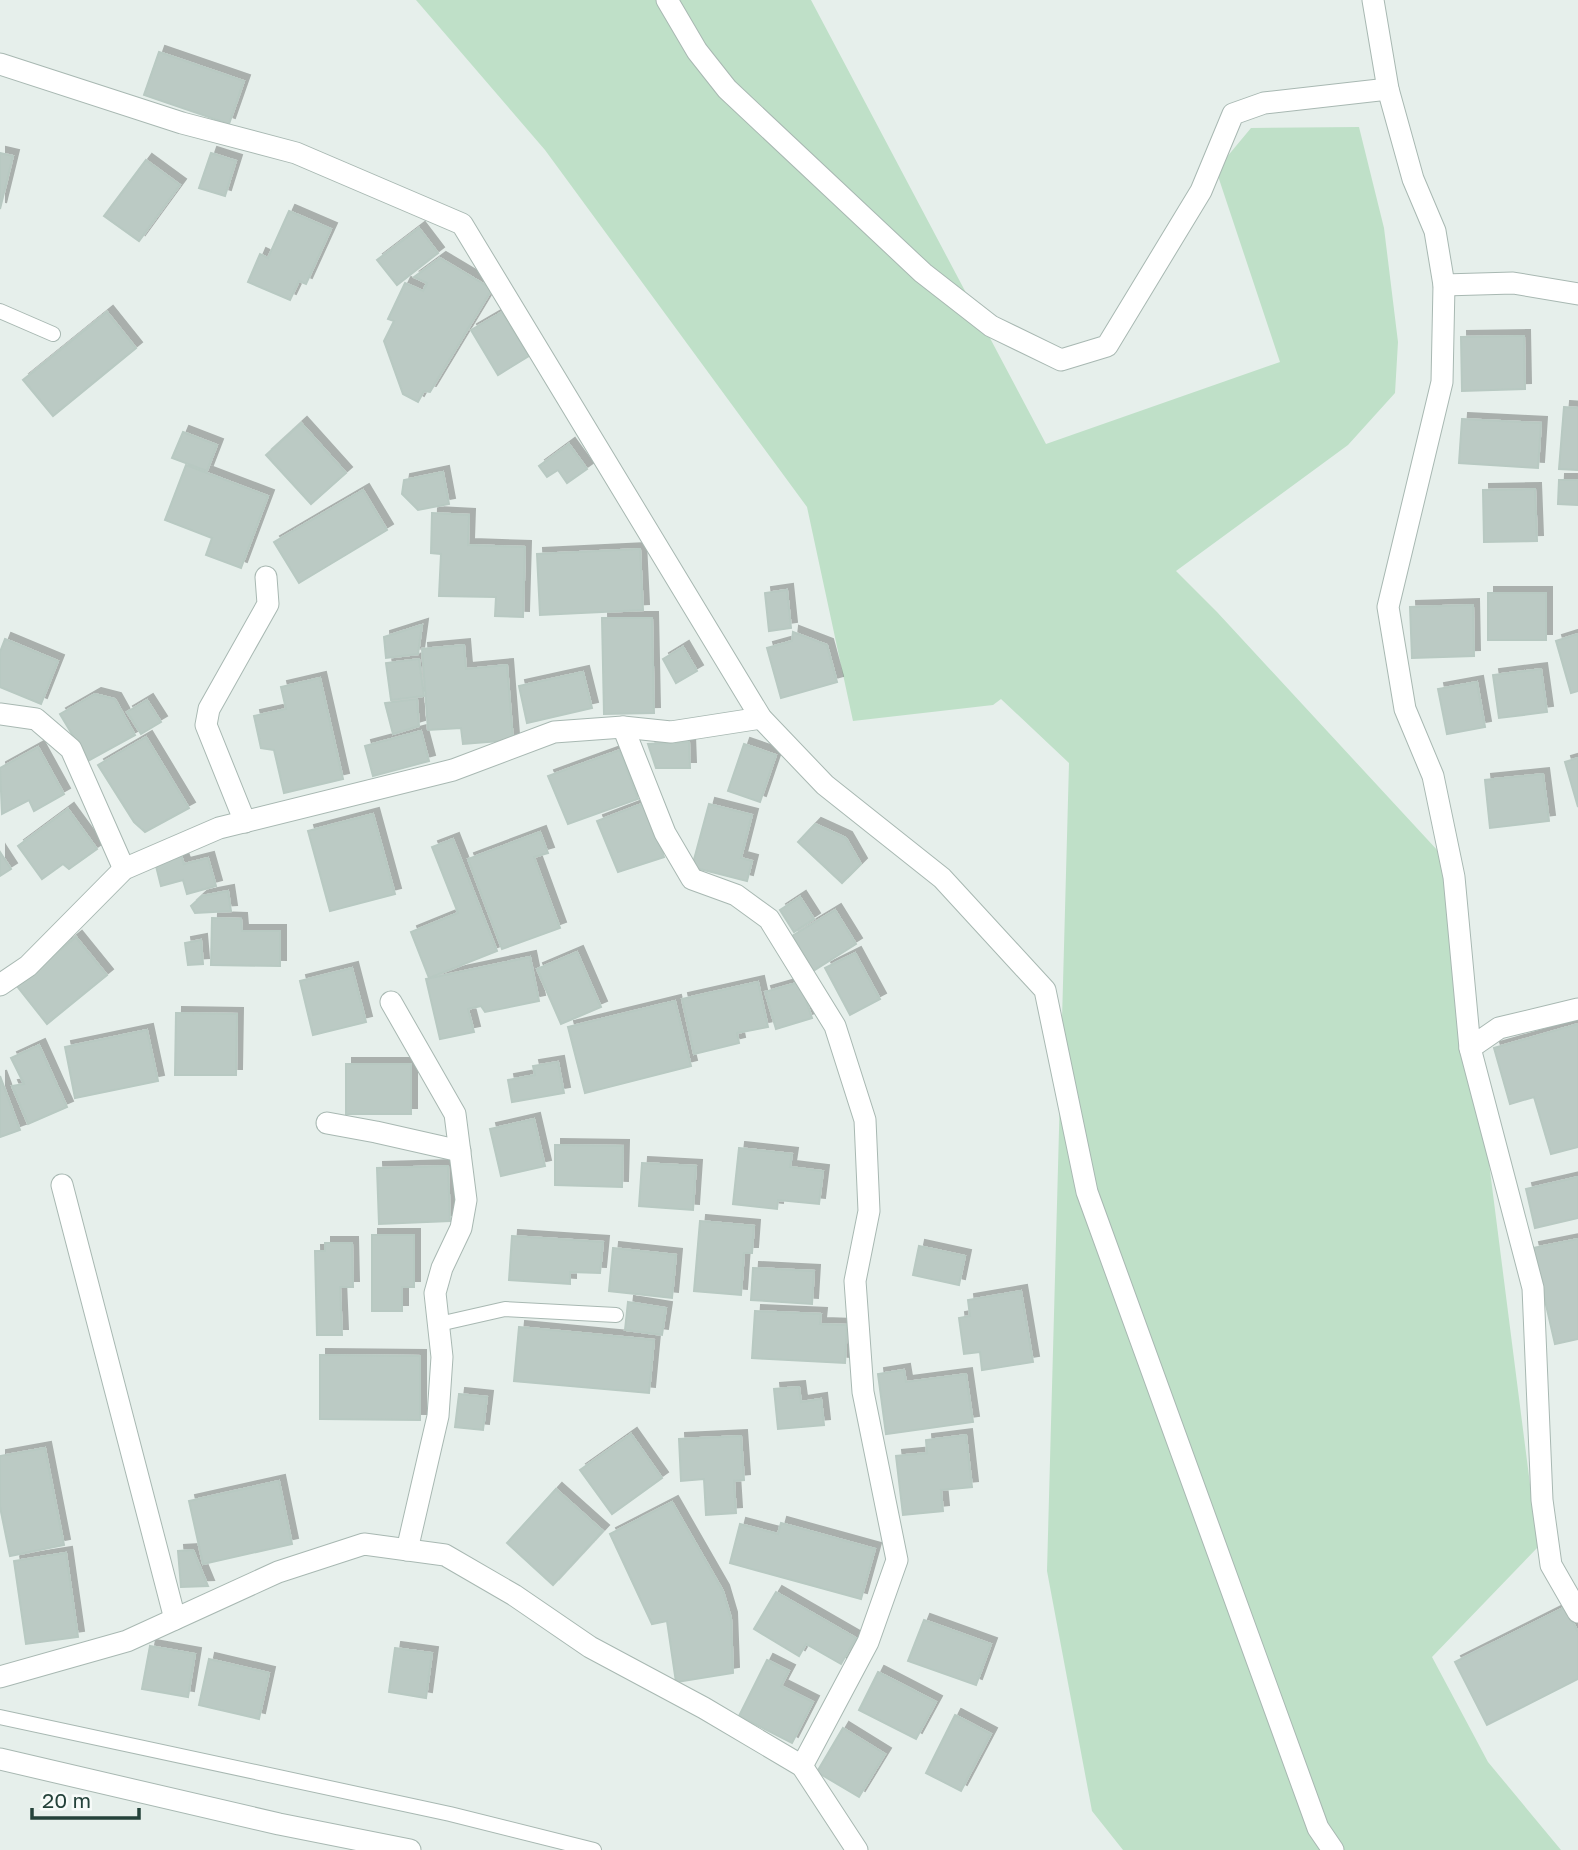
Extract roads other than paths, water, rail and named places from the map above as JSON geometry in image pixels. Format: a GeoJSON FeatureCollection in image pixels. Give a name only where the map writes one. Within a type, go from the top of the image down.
{"type":"FeatureCollection","features":[{"type":"Feature","properties":{"kind":"street"},"geometry":{"type":"LineString","coordinates":[[667,0],[697,51],[727,89],[923,273],[991,326],[1061,360],[1107,346],[1201,191],[1233,114],[1264,103],[1388,89]]}},
{"type":"Feature","properties":{"kind":"street"},"geometry":{"type":"LineString","coordinates":[[1373,0],[1388,89],[1413,179],[1436,231],[1444,285],[1442,382],[1388,607],[1405,709],[1433,776],[1454,877],[1470,1048],[1533,1288],[1542,1500],[1551,1565],[1578,1612]]}},
{"type":"Feature","properties":{"kind":"street"},"geometry":{"type":"LineString","coordinates":[[0,64],[181,122],[296,153],[462,224],[761,718],[825,785],[942,878],[1045,990],[1087,1192],[1318,1828],[1333,1850]]}},
{"type":"Feature","properties":{"kind":"street"},"geometry":{"type":"LineString","coordinates":[[1444,285],[1513,284],[1578,294]]}},
{"type":"Feature","properties":{"kind":"street"},"geometry":{"type":"LineString","coordinates":[[245,822],[206,725],[209,709],[268,604],[266,577]]}},
{"type":"Feature","properties":{"kind":"street"},"geometry":{"type":"LineString","coordinates":[[0,714],[36,719],[71,749],[124,869]]}},
{"type":"Feature","properties":{"kind":"street"},"geometry":{"type":"LineString","coordinates":[[0,985],[28,965],[124,869],[219,828],[453,770],[554,732],[623,727],[671,732],[761,718]]}},
{"type":"Feature","properties":{"kind":"street"},"geometry":{"type":"LineString","coordinates":[[623,727],[665,833],[692,880],[736,895],[769,919],[835,1026],[865,1120],[870,1211],[855,1280],[863,1392],[897,1560],[868,1642],[802,1766]]}},
{"type":"Feature","properties":{"kind":"street"},"geometry":{"type":"LineString","coordinates":[[391,1002],[455,1114],[466,1200],[461,1228],[442,1268],[435,1293],[442,1357],[438,1416],[407,1550]]}},
{"type":"Feature","properties":{"kind":"street"},"geometry":{"type":"LineString","coordinates":[[1470,1048],[1500,1028],[1578,1009]]}},
{"type":"Feature","properties":{"kind":"street"},"geometry":{"type":"LineString","coordinates":[[327,1123],[460,1152]]}},
{"type":"Feature","properties":{"kind":"street"},"geometry":{"type":"LineString","coordinates":[[62,1185],[174,1619]]}},
{"type":"Feature","properties":{"kind":"street"},"geometry":{"type":"LineString","coordinates":[[0,1677],[127,1641],[278,1572],[364,1544],[445,1555],[514,1595],[590,1647],[704,1708],[802,1766],[857,1850]]}},
{"type":"Feature","properties":{"kind":"street"},"geometry":{"type":"LineString","coordinates":[[0,1759],[279,1824],[410,1850]]}},
{"type":"Feature","properties":{"kind":"lane"},"geometry":{"type":"LineString","coordinates":[[0,311],[53,334]]}},
{"type":"Feature","properties":{"kind":"lane"},"geometry":{"type":"LineString","coordinates":[[439,1324],[505,1309],[616,1315]]}},
{"type":"Feature","properties":{"kind":"lane"},"geometry":{"type":"LineString","coordinates":[[0,1717],[450,1814],[594,1850]]}}]}
